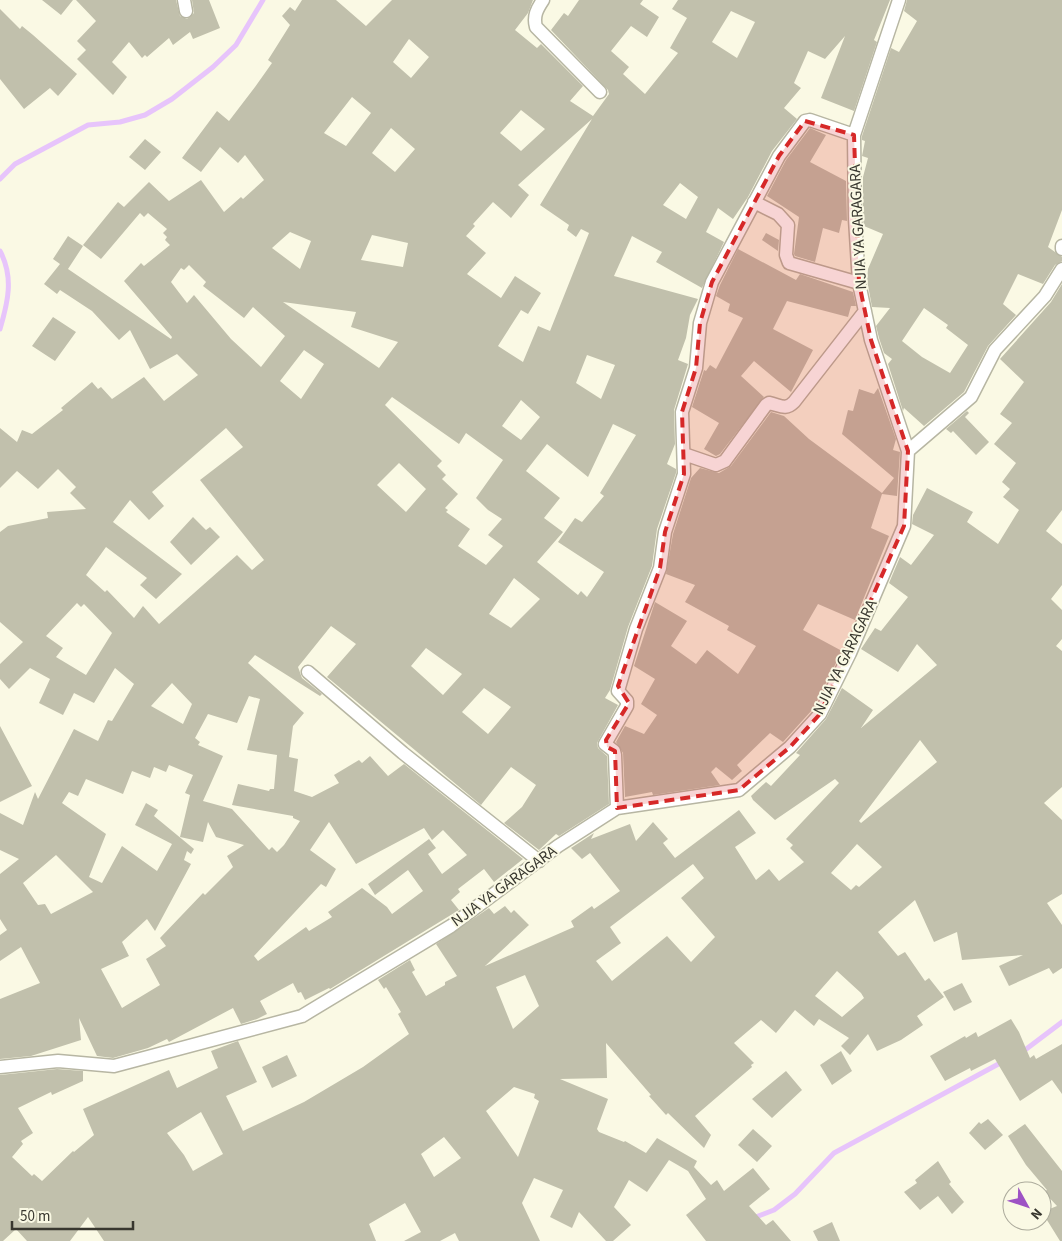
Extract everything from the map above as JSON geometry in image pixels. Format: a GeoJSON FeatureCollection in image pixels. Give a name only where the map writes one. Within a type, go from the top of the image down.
{"type":"FeatureCollection","features":[{"type":"Feature","properties":{"kind":"street"},"geometry":{"type":"LineString","coordinates":[[544,0],[536,11],[534,20],[536,27],[600,92]]}},
{"type":"Feature","properties":{"kind":"street","name":"NJIA YA GARAGARA"},"geometry":{"type":"LineString","coordinates":[[0,1067],[58,1061],[114,1066],[302,1016],[451,926],[538,861],[617,808],[739,790],[790,747],[820,714],[850,653],[904,526],[908,451],[871,340],[859,282],[855,219],[854,135],[899,0]]}},
{"type":"Feature","properties":{"kind":"street"},"geometry":{"type":"LineString","coordinates":[[617,808],[615,755],[614,750],[607,748],[606,740],[627,706],[627,701],[618,691],[618,686],[627,665],[636,629],[660,568],[665,532],[684,474],[682,412],[696,368],[700,323],[712,282],[779,156],[804,121],[810,120],[854,135]]}},
{"type":"Feature","properties":{"kind":"street"},"geometry":{"type":"LineString","coordinates":[[754,202],[778,214],[788,225],[786,255],[789,263],[859,282]]}},
{"type":"Feature","properties":{"kind":"street"},"geometry":{"type":"LineString","coordinates":[[908,451],[971,397],[995,350],[1045,296],[1062,269]]}},
{"type":"Feature","properties":{"kind":"street"},"geometry":{"type":"LineString","coordinates":[[684,454],[716,465],[725,461],[766,405],[769,403],[783,408],[789,407],[794,402],[865,311]]}},
{"type":"Feature","properties":{"kind":"street"},"geometry":{"type":"LineString","coordinates":[[308,672],[397,748],[538,861]]}},
{"type":"Feature","properties":{"kind":"highlighted area"},"geometry":{"type":"Polygon","coordinates":[[[805,121],[854,135],[859,283],[871,340],[908,451],[904,526],[820,714],[790,747],[739,790],[617,808],[615,751],[607,747],[606,740],[629,703],[618,686],[660,568],[665,532],[684,474],[682,412],[696,368],[700,323],[712,282],[779,156],[805,121]]]}},
{"type":"Feature","properties":{"kind":"building"},"geometry":{"type":"Polygon","coordinates":[[[42,0],[73,0],[61,15],[42,0]]]}},
{"type":"Feature","properties":{"kind":"building"},"geometry":{"type":"Polygon","coordinates":[[[76,0],[176,0],[180,16],[187,19],[194,13],[192,0],[209,0],[220,28],[193,39],[190,32],[173,45],[169,38],[147,57],[145,55],[142,58],[129,42],[112,62],[127,77],[113,95],[77,59],[86,50],[77,41],[96,21],[76,0]]]}},
{"type":"Feature","properties":{"kind":"building"},"geometry":{"type":"Polygon","coordinates":[[[302,0],[336,0],[366,26],[392,0],[533,0],[528,13],[515,30],[537,48],[541,44],[583,86],[570,101],[593,116],[609,94],[608,90],[551,30],[564,13],[568,16],[579,0],[643,0],[640,4],[659,17],[647,37],[631,26],[611,51],[629,67],[623,74],[645,94],[678,53],[670,48],[687,18],[672,9],[678,0],[890,0],[874,40],[877,42],[854,111],[821,98],[845,36],[825,59],[808,51],[794,83],[801,88],[784,108],[797,119],[772,151],[748,197],[733,219],[718,208],[706,232],[724,242],[702,288],[656,262],[662,252],[632,236],[614,276],[698,299],[690,315],[686,338],[678,360],[688,364],[674,410],[675,444],[667,464],[676,469],[676,473],[657,529],[652,566],[628,627],[610,690],[605,698],[618,705],[597,743],[598,748],[607,756],[609,804],[559,836],[556,834],[539,850],[504,823],[522,807],[536,785],[511,767],[481,805],[327,677],[356,644],[331,626],[298,667],[302,678],[322,694],[320,696],[255,655],[248,663],[304,713],[293,726],[289,757],[298,759],[294,791],[312,797],[339,783],[334,775],[359,760],[362,763],[370,756],[388,776],[404,764],[523,859],[494,882],[484,869],[458,889],[460,892],[451,900],[459,910],[330,989],[305,1000],[301,992],[298,993],[293,983],[260,1001],[267,1014],[257,1019],[241,1024],[233,1008],[169,1042],[167,1039],[148,1048],[113,1058],[97,1056],[79,1018],[81,1040],[31,1056],[0,1059],[0,999],[40,983],[21,947],[0,961],[0,935],[7,930],[0,919],[0,874],[19,859],[0,850],[0,813],[23,825],[35,792],[38,799],[74,729],[98,741],[108,720],[112,721],[134,684],[115,668],[94,703],[74,693],[63,715],[39,703],[50,679],[30,668],[9,689],[0,679],[0,664],[23,642],[0,622],[0,532],[8,526],[48,518],[47,512],[86,509],[70,493],[76,487],[58,469],[38,489],[17,471],[0,488],[0,428],[17,442],[22,430],[32,434],[63,410],[61,408],[92,382],[98,389],[101,387],[112,399],[144,377],[164,401],[198,375],[177,354],[150,369],[130,330],[119,340],[92,311],[60,290],[57,294],[44,284],[60,264],[53,259],[68,236],[83,246],[68,269],[171,339],[172,337],[124,281],[141,263],[144,266],[170,245],[165,240],[167,237],[163,233],[167,229],[148,213],[144,217],[140,213],[101,259],[83,245],[118,202],[124,207],[149,182],[169,201],[201,180],[224,212],[241,197],[243,199],[264,180],[245,155],[238,163],[220,147],[201,172],[182,158],[217,111],[229,121],[272,63],[268,60],[290,25],[282,16],[290,7],[295,11],[302,0]],[[731,11],[712,42],[737,58],[755,22],[731,11]],[[409,39],[393,62],[411,78],[429,57],[409,39]],[[352,97],[324,133],[346,146],[371,113],[352,97]],[[521,110],[500,133],[521,151],[545,129],[521,110]],[[592,119],[518,185],[529,195],[511,218],[493,202],[473,224],[475,226],[466,236],[486,253],[467,274],[501,298],[515,276],[541,293],[528,314],[521,310],[498,346],[523,362],[538,326],[550,331],[589,233],[581,229],[576,237],[567,230],[569,225],[540,205],[592,119]],[[391,128],[372,153],[395,172],[415,149],[391,128]],[[680,183],[663,205],[686,219],[698,197],[680,183]],[[290,232],[272,248],[300,269],[311,241],[290,232]],[[372,235],[361,260],[403,267],[408,243],[372,235]],[[189,265],[184,270],[181,268],[171,282],[187,303],[194,295],[231,339],[261,367],[285,336],[253,307],[244,318],[203,286],[206,282],[189,265]],[[283,302],[379,368],[398,342],[351,327],[356,312],[283,302]],[[304,350],[280,381],[301,399],[324,364],[304,350]],[[587,355],[576,383],[601,399],[615,365],[587,355]],[[392,397],[385,405],[442,461],[437,466],[446,475],[442,479],[458,494],[445,508],[448,510],[446,512],[470,529],[458,546],[486,565],[503,546],[488,535],[502,519],[488,510],[476,498],[503,460],[466,433],[459,444],[392,397]],[[521,400],[502,426],[521,440],[540,417],[521,400]],[[613,424],[588,477],[547,444],[526,471],[560,498],[544,518],[563,532],[537,562],[578,595],[581,591],[587,597],[604,572],[558,542],[575,518],[582,522],[604,496],[600,493],[636,435],[613,424]],[[226,428],[152,492],[164,506],[149,520],[130,500],[113,522],[182,574],[156,599],[140,585],[147,578],[106,547],[86,575],[105,592],[107,590],[134,618],[143,606],[159,624],[237,555],[252,570],[264,560],[200,480],[243,447],[226,428]],[[399,463],[377,485],[406,512],[426,489],[399,463]],[[514,578],[489,614],[511,628],[540,599],[514,578]],[[77,603],[46,636],[63,648],[56,657],[86,675],[112,633],[84,604],[81,607],[77,603]],[[426,648],[411,666],[443,695],[462,674],[426,648]],[[172,683],[151,706],[183,724],[192,704],[172,683]],[[484,688],[462,712],[488,734],[511,707],[484,688]],[[249,696],[237,723],[208,714],[195,738],[200,742],[198,745],[223,756],[203,801],[232,809],[269,850],[272,847],[277,852],[300,821],[293,818],[293,816],[232,805],[238,784],[269,791],[274,789],[277,755],[247,750],[260,699],[249,696]],[[169,765],[166,772],[154,767],[150,778],[132,771],[123,794],[86,779],[78,796],[69,792],[62,803],[106,834],[89,877],[102,883],[122,846],[157,871],[172,844],[135,825],[146,803],[158,810],[154,816],[194,849],[191,854],[187,851],[184,860],[191,864],[155,931],[147,919],[122,942],[129,956],[101,969],[122,1008],[160,985],[146,959],[166,946],[160,938],[203,893],[205,895],[233,867],[227,856],[244,845],[216,837],[208,822],[203,842],[180,837],[190,795],[185,793],[193,775],[169,765]],[[329,822],[310,850],[336,869],[326,887],[321,884],[254,956],[258,961],[306,927],[309,931],[332,917],[328,912],[362,888],[387,907],[392,914],[423,891],[408,870],[375,895],[368,884],[429,839],[436,848],[428,854],[442,874],[467,855],[443,830],[432,840],[424,828],[356,864],[329,822]],[[56,855],[23,883],[38,905],[45,904],[51,914],[93,892],[56,855]]]}},
{"type":"Feature","properties":{"kind":"building"},"geometry":{"type":"Polygon","coordinates":[[[907,0],[1062,0],[1062,210],[1048,247],[1062,257],[1062,261],[1055,265],[1043,284],[1018,274],[1003,304],[1016,315],[988,346],[964,392],[924,426],[904,408],[903,411],[888,364],[892,359],[884,353],[879,338],[876,326],[890,308],[872,307],[867,280],[868,269],[883,234],[864,226],[863,219],[863,177],[868,158],[862,156],[865,141],[862,140],[862,136],[891,48],[899,52],[917,21],[904,11],[907,0]],[[924,308],[902,341],[922,357],[950,373],[968,345],[946,328],[948,325],[924,308]]]}},
{"type":"Feature","properties":{"kind":"building"},"geometry":{"type":"Polygon","coordinates":[[[0,9],[20,29],[22,26],[77,74],[58,96],[50,88],[24,109],[0,79],[0,9]]]}},
{"type":"Feature","properties":{"kind":"building"},"geometry":{"type":"Polygon","coordinates":[[[810,128],[826,135],[810,162],[846,181],[847,221],[842,220],[839,233],[823,228],[815,262],[795,256],[794,254],[799,217],[767,196],[786,160],[810,128]]]}},
{"type":"Feature","properties":{"kind":"building"},"geometry":{"type":"Polygon","coordinates":[[[145,139],[161,152],[145,170],[129,157],[145,139]]]}},
{"type":"Feature","properties":{"kind":"building"},"geometry":{"type":"Polygon","coordinates":[[[766,233],[779,240],[778,251],[762,240],[766,233]]]}},
{"type":"Feature","properties":{"kind":"building"},"geometry":{"type":"Polygon","coordinates":[[[738,249],[796,280],[800,274],[853,292],[856,306],[851,306],[848,317],[787,301],[773,329],[813,350],[791,392],[754,361],[741,376],[764,397],[720,454],[716,456],[704,449],[719,423],[692,407],[704,370],[706,371],[710,365],[716,369],[743,318],[728,311],[730,304],[716,296],[738,249]]]}},
{"type":"Feature","properties":{"kind":"building"},"geometry":{"type":"Polygon","coordinates":[[[1062,284],[1062,510],[1046,531],[1062,544],[1062,585],[1051,599],[1062,610],[1062,639],[1056,646],[1062,651],[1062,787],[1044,803],[1062,820],[1062,894],[1047,903],[1062,925],[1062,968],[1053,974],[1049,968],[1009,986],[999,966],[1023,955],[962,960],[957,932],[934,942],[915,900],[878,932],[898,956],[905,952],[925,981],[929,978],[944,997],[917,1016],[923,1025],[901,1040],[877,1051],[868,1034],[850,1055],[841,1046],[849,1038],[819,1019],[814,1026],[795,1010],[776,1033],[761,1020],[734,1043],[754,1063],[751,1065],[752,1067],[695,1116],[711,1135],[704,1148],[668,1113],[666,1115],[606,1043],[607,1078],[560,1079],[608,1099],[597,1129],[599,1132],[625,1141],[646,1153],[657,1138],[697,1161],[694,1167],[711,1185],[717,1180],[724,1191],[753,1168],[770,1189],[749,1206],[766,1225],[773,1220],[791,1241],[706,1241],[686,1215],[706,1199],[688,1171],[669,1160],[647,1192],[629,1180],[614,1207],[631,1225],[613,1241],[606,1241],[579,1212],[572,1228],[550,1217],[563,1190],[534,1178],[522,1203],[540,1241],[459,1241],[455,1233],[440,1241],[404,1241],[421,1232],[405,1203],[369,1224],[376,1241],[104,1241],[88,1217],[70,1241],[27,1241],[16,1229],[3,1241],[0,1241],[0,1075],[57,1069],[83,1071],[83,1081],[52,1095],[51,1092],[18,1108],[33,1133],[21,1141],[23,1144],[12,1157],[32,1176],[34,1174],[42,1181],[73,1151],[94,1135],[83,1109],[169,1070],[177,1088],[218,1068],[211,1051],[238,1041],[257,1082],[226,1096],[243,1131],[304,1102],[363,1067],[409,1034],[398,1014],[401,1012],[386,987],[384,989],[378,980],[410,960],[415,970],[412,972],[426,996],[445,985],[445,982],[457,976],[436,944],[489,908],[494,914],[505,906],[511,913],[514,910],[529,925],[485,966],[574,927],[571,921],[592,906],[594,909],[620,891],[590,853],[582,859],[571,848],[594,833],[591,839],[630,824],[636,841],[653,822],[668,839],[663,843],[675,858],[739,810],[756,833],[735,847],[756,880],[769,869],[779,881],[804,862],[790,848],[793,845],[786,839],[839,783],[835,779],[775,820],[751,796],[766,782],[771,786],[800,755],[796,753],[826,719],[842,688],[873,710],[861,728],[937,665],[917,644],[898,672],[861,649],[875,628],[881,631],[908,597],[889,583],[900,557],[911,565],[934,535],[912,524],[913,515],[927,488],[973,512],[967,522],[998,544],[1019,510],[1003,497],[1010,489],[1002,482],[1016,463],[994,444],[1012,423],[1000,414],[1024,382],[1000,359],[1051,302],[1062,284]],[[920,740],[859,821],[861,823],[937,762],[920,740]],[[857,844],[831,873],[851,890],[856,885],[859,887],[882,867],[857,844]],[[693,864],[610,927],[621,943],[596,961],[612,981],[667,936],[691,962],[715,937],[681,898],[704,878],[693,864]],[[837,971],[815,996],[842,1017],[864,998],[837,971]],[[525,975],[496,987],[513,1029],[539,1006],[525,975]],[[514,1087],[486,1111],[518,1157],[539,1101],[534,1098],[535,1094],[514,1087]],[[201,1112],[167,1133],[184,1155],[193,1171],[223,1154],[201,1112]],[[444,1137],[421,1154],[434,1177],[461,1158],[444,1137]]]}},
{"type":"Feature","properties":{"kind":"building"},"geometry":{"type":"Polygon","coordinates":[[[53,317],[76,332],[55,361],[32,346],[53,317]]]}},
{"type":"Feature","properties":{"kind":"building"},"geometry":{"type":"Polygon","coordinates":[[[878,388],[896,439],[893,450],[900,452],[897,496],[882,494],[871,528],[889,536],[855,620],[818,604],[803,630],[842,651],[813,709],[783,742],[770,733],[737,765],[742,771],[732,780],[716,767],[711,772],[720,785],[653,795],[652,792],[625,797],[623,753],[616,742],[625,726],[644,734],[657,715],[641,704],[655,679],[634,666],[655,602],[687,621],[671,646],[696,664],[707,650],[738,674],[756,646],[727,630],[729,626],[685,602],[695,585],[666,574],[673,534],[691,478],[700,468],[719,473],[731,466],[771,412],[784,416],[809,439],[882,493],[894,478],[842,434],[848,410],[853,411],[859,389],[874,394],[878,388]]]}},
{"type":"Feature","properties":{"kind":"building"},"geometry":{"type":"Polygon","coordinates":[[[967,411],[969,413],[965,417],[989,442],[976,455],[953,431],[951,433],[946,429],[967,411]]]}},
{"type":"Feature","properties":{"kind":"building"},"geometry":{"type":"Polygon","coordinates":[[[193,517],[206,530],[210,527],[220,537],[191,565],[170,542],[193,517]]]}},
{"type":"Feature","properties":{"kind":"building"},"geometry":{"type":"Polygon","coordinates":[[[0,726],[32,786],[0,802],[0,726]]]}},
{"type":"Feature","properties":{"kind":"building"},"geometry":{"type":"Polygon","coordinates":[[[962,983],[972,1002],[954,1011],[943,992],[962,983]]]}},
{"type":"Feature","properties":{"kind":"building"},"geometry":{"type":"Polygon","coordinates":[[[1011,1019],[1030,1058],[1034,1055],[1036,1059],[1062,1044],[1062,1094],[1052,1080],[1020,1101],[995,1059],[971,1071],[970,1068],[945,1081],[930,1056],[965,1036],[966,1038],[976,1032],[978,1037],[1011,1019]]]}},
{"type":"Feature","properties":{"kind":"building"},"geometry":{"type":"Polygon","coordinates":[[[841,1051],[852,1071],[832,1085],[820,1065],[841,1051]]]}},
{"type":"Feature","properties":{"kind":"building"},"geometry":{"type":"Polygon","coordinates":[[[287,1055],[297,1076],[272,1088],[262,1067],[287,1055]]]}},
{"type":"Feature","properties":{"kind":"building"},"geometry":{"type":"Polygon","coordinates":[[[786,1071],[802,1090],[772,1118],[752,1099],[786,1071]]]}},
{"type":"Feature","properties":{"kind":"building"},"geometry":{"type":"Polygon","coordinates":[[[988,1119],[1003,1135],[985,1150],[969,1133],[979,1122],[981,1124],[988,1119]]]}},
{"type":"Feature","properties":{"kind":"building"},"geometry":{"type":"Polygon","coordinates":[[[1025,1124],[1062,1171],[1062,1241],[1060,1241],[1052,1228],[1052,1208],[1057,1206],[1052,1201],[1052,1181],[1039,1181],[1026,1165],[1008,1136],[1025,1124]]]}},
{"type":"Feature","properties":{"kind":"building"},"geometry":{"type":"Polygon","coordinates":[[[753,1129],[772,1146],[757,1162],[738,1145],[753,1129]]]}},
{"type":"Feature","properties":{"kind":"building"},"geometry":{"type":"Polygon","coordinates":[[[938,1161],[951,1182],[949,1184],[964,1202],[952,1214],[938,1196],[920,1210],[904,1192],[917,1183],[915,1180],[938,1161]]]}},
{"type":"Feature","properties":{"kind":"building"},"geometry":{"type":"Polygon","coordinates":[[[832,1222],[840,1241],[818,1241],[813,1231],[832,1222]]]}},
{"type":"Feature","properties":{"kind":"waterway"},"geometry":{"type":"LineString","coordinates":[[0,179],[15,164],[88,125],[120,122],[145,115],[172,99],[213,67],[236,45],[263,0]]}},
{"type":"Feature","properties":{"kind":"waterway"},"geometry":{"type":"LineString","coordinates":[[0,251],[7,270],[8,280],[7,299],[0,329]]}},
{"type":"Feature","properties":{"kind":"waterway"},"geometry":{"type":"LineString","coordinates":[[1021,1053],[1062,1022]]}},
{"type":"Feature","properties":{"kind":"waterway"},"geometry":{"type":"LineString","coordinates":[[753,1218],[774,1210],[795,1194],[834,1153],[1004,1061]]}}]}
